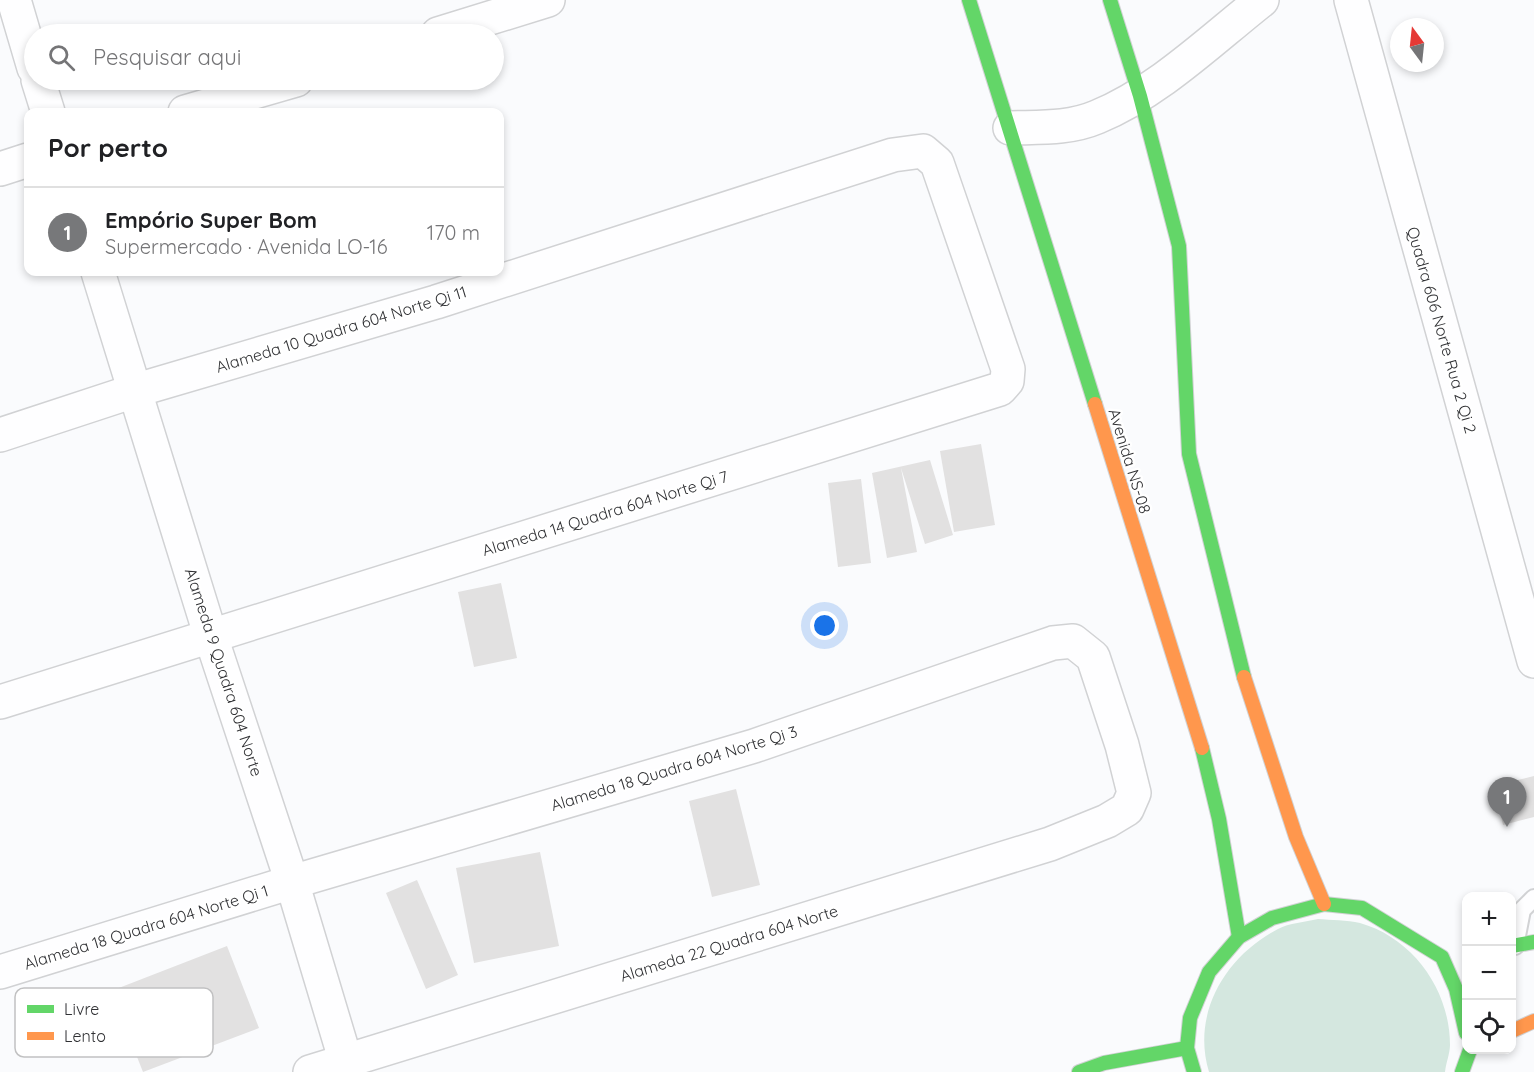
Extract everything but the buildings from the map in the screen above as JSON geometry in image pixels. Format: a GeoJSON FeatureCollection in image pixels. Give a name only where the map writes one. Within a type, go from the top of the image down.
{"type":"FeatureCollection","features":[{"type":"Feature","properties":{"kind":"street"},"geometry":{"type":"LineString","coordinates":[[14,0],[24,34]]}},
{"type":"Feature","properties":{"kind":"street"},"geometry":{"type":"LineString","coordinates":[[470,24],[548,0]]}},
{"type":"Feature","properties":{"kind":"street","name":"Avenida NS-08"},"geometry":{"type":"LineString","coordinates":[[969,0],[1202,748],[1219,819],[1239,937]]}},
{"type":"Feature","properties":{"kind":"street"},"geometry":{"type":"LineString","coordinates":[[1110,0],[1140,96],[1179,246],[1189,454],[1239,661],[1296,837],[1324,904]]}},
{"type":"Feature","properties":{"kind":"street"},"geometry":{"type":"LineString","coordinates":[[1010,128],[1057,127],[1095,118],[1140,96],[1262,0]]}},
{"type":"Feature","properties":{"kind":"street","name":"Quadra 606 Norte Rua 2 Qi 2"},"geometry":{"type":"LineString","coordinates":[[1351,0],[1534,661]]}},
{"type":"Feature","properties":{"kind":"street"},"geometry":{"type":"LineString","coordinates":[[41,90],[47,108]]}},
{"type":"Feature","properties":{"kind":"street"},"geometry":{"type":"LineString","coordinates":[[199,108],[261,90]]}},
{"type":"Feature","properties":{"kind":"street","name":"Alameda 14 Quadra 604 Norte Qi 7"},"geometry":{"type":"LineString","coordinates":[[0,702],[1000,389],[1007,381],[1008,369],[937,163],[923,151]]}},
{"type":"Feature","properties":{"kind":"street","name":"Alameda 10 Quadra 604 Norte Qi 11"},"geometry":{"type":"LineString","coordinates":[[0,435],[137,390],[436,302],[893,155],[923,151]]}},
{"type":"Feature","properties":{"kind":"street"},"geometry":{"type":"LineString","coordinates":[[0,169],[24,161]]}},
{"type":"Feature","properties":{"kind":"street","name":"Alameda 9 Quadra 604 Norte"},"geometry":{"type":"LineString","coordinates":[[99,276],[137,390],[211,637],[292,882],[347,1067]]}},
{"type":"Feature","properties":{"kind":"street","name":"Alameda 18 Quadra 604 Norte Qi 3"},"geometry":{"type":"LineString","coordinates":[[292,882],[754,746],[1053,643],[1073,641],[1093,657],[1122,745],[1134,793]]}},
{"type":"Feature","properties":{"kind":"street","name":"Alameda 22 Quadra 604 Norte"},"geometry":{"type":"LineString","coordinates":[[310,1072],[347,1067],[1050,844],[1107,821],[1127,809],[1134,793]]}},
{"type":"Feature","properties":{"kind":"street","name":"Alameda 18 Quadra 604 Norte Qi 1"},"geometry":{"type":"LineString","coordinates":[[0,972],[292,882]]}},
{"type":"Feature","properties":{"kind":"street"},"geometry":{"type":"LineString","coordinates":[[1194,1072],[1187,1048],[1190,1018],[1209,972],[1239,937],[1272,918],[1324,904],[1362,908],[1442,957],[1456,989],[1462,1013]]}},
{"type":"Feature","properties":{"kind":"street"},"geometry":{"type":"LineString","coordinates":[[1516,946],[1534,942]]}},
{"type":"Feature","properties":{"kind":"street"},"geometry":{"type":"LineString","coordinates":[[1442,957],[1458,955]]}},
{"type":"Feature","properties":{"kind":"street"},"geometry":{"type":"LineString","coordinates":[[1516,1029],[1534,1021]]}},
{"type":"Feature","properties":{"kind":"street"},"geometry":{"type":"LineString","coordinates":[[1079,1072],[1104,1064],[1187,1048]]}},
{"type":"Feature","properties":{"kind":"street"},"geometry":{"type":"LineString","coordinates":[[1462,1072],[1469,1054]]}},
{"type":"Feature","properties":{"kind":"lane"},"geometry":{"type":"LineString","coordinates":[[1516,937],[1522,910],[1534,898]]}},
{"type":"Feature","properties":{"kind":"shaded area"},"geometry":{"type":"Polygon","coordinates":[[[1318,919],[1355,922],[1379,930],[1412,954],[1425,969],[1443,1005],[1448,1025],[1450,1048],[1445,1072],[1209,1072],[1205,1050],[1205,1029],[1209,1008],[1217,988],[1229,971],[1259,940],[1282,927],[1318,919]]]}},
{"type":"Feature","properties":{"kind":"traffic: fast"},"geometry":{"type":"LineString","coordinates":[[969,0],[1095,404]]}},
{"type":"Feature","properties":{"kind":"traffic: fast"},"geometry":{"type":"LineString","coordinates":[[1110,0],[1140,96],[1179,246],[1189,454],[1244,677]]}},
{"type":"Feature","properties":{"kind":"traffic: fast"},"geometry":{"type":"LineString","coordinates":[[1202,748],[1219,819],[1239,937]]}},
{"type":"Feature","properties":{"kind":"traffic: fast"},"geometry":{"type":"LineString","coordinates":[[1194,1072],[1187,1048],[1190,1018],[1209,972],[1239,937],[1272,918],[1324,904],[1362,908],[1442,957],[1456,989],[1462,1015]]}},
{"type":"Feature","properties":{"kind":"traffic: fast"},"geometry":{"type":"LineString","coordinates":[[1516,945],[1534,942]]}},
{"type":"Feature","properties":{"kind":"traffic: fast"},"geometry":{"type":"LineString","coordinates":[[1079,1072],[1104,1063],[1187,1048]]}},
{"type":"Feature","properties":{"kind":"traffic: fast"},"geometry":{"type":"LineString","coordinates":[[1462,1072],[1469,1054]]}},
{"type":"Feature","properties":{"kind":"traffic: slow"},"geometry":{"type":"LineString","coordinates":[[1095,404],[1202,748]]}},
{"type":"Feature","properties":{"kind":"traffic: slow"},"geometry":{"type":"LineString","coordinates":[[1244,677],[1296,837],[1324,904]]}},
{"type":"Feature","properties":{"kind":"traffic: slow"},"geometry":{"type":"LineString","coordinates":[[1516,1029],[1534,1021]]}},
{"type":"Feature","properties":{"kind":"place","name":"Empório Super Bom"},"geometry":{"type":"Point","coordinates":[1507,827]}}]}
